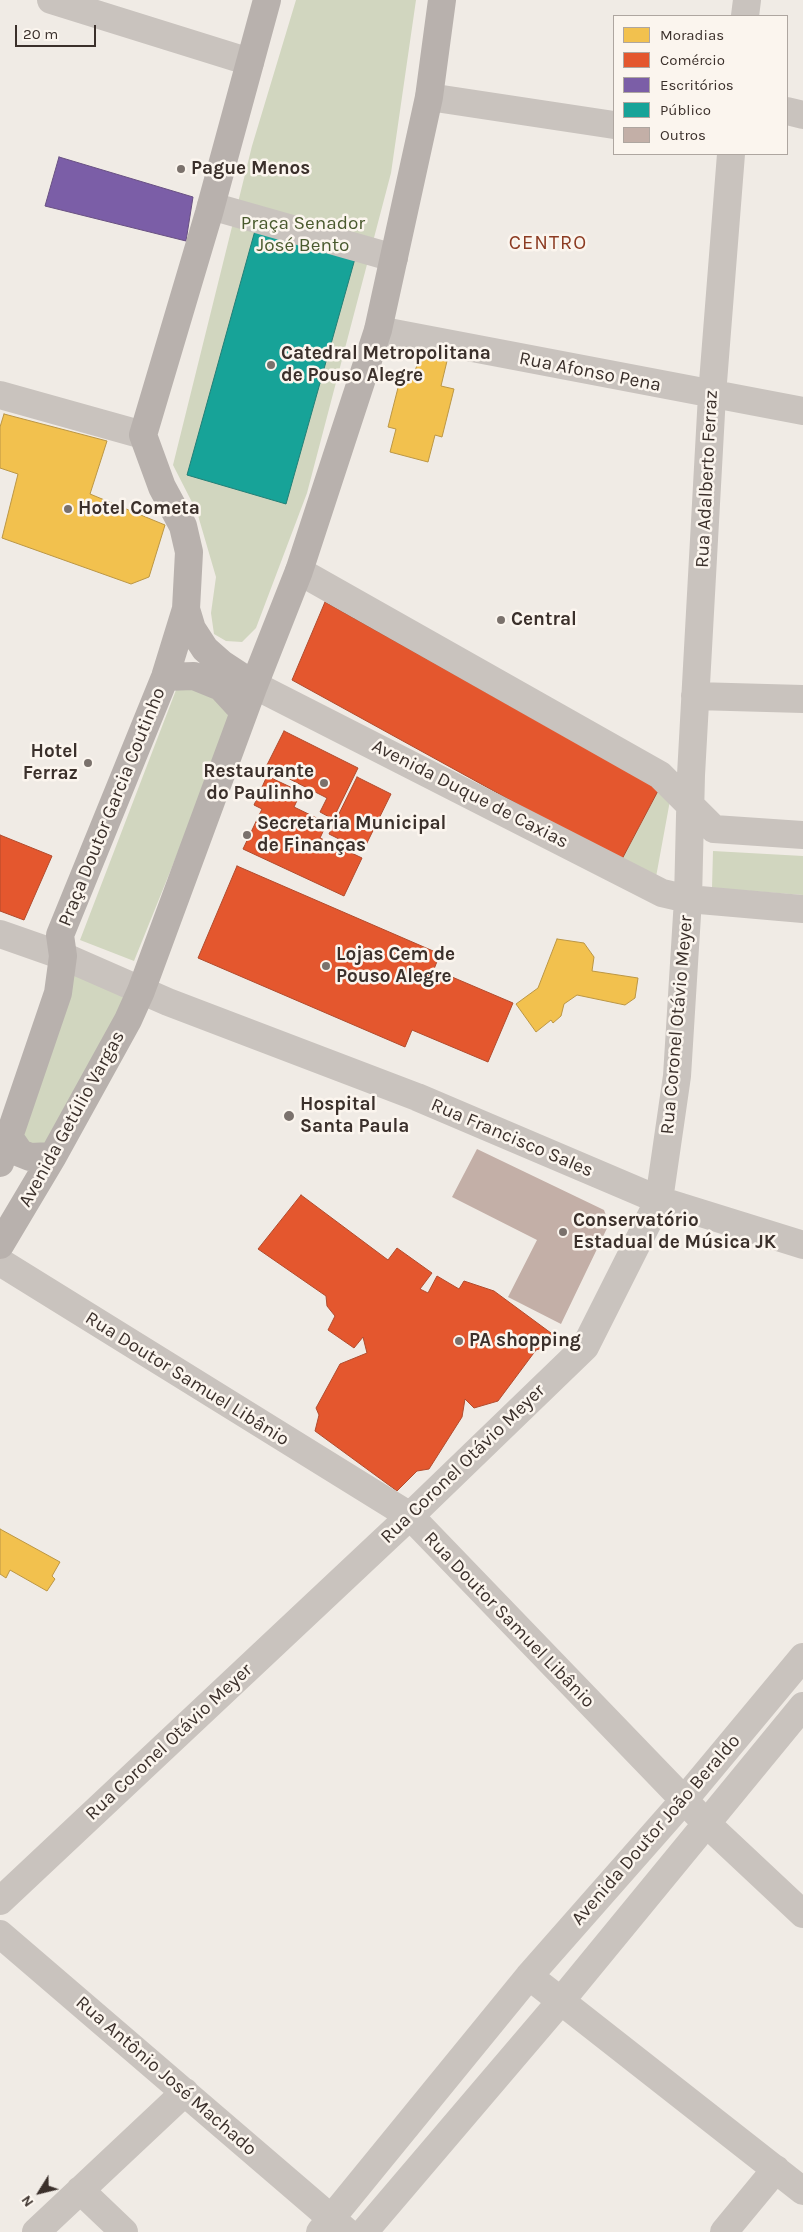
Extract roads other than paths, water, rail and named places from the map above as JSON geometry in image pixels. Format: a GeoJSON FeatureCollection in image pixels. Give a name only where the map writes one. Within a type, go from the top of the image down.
{"type":"FeatureCollection","features":[{"type":"Feature","properties":{"kind":"main road"},"geometry":{"type":"LineString","coordinates":[[254,684],[222,664],[205,649],[192,629],[186,609],[189,552],[182,526],[162,487],[143,434],[211,206],[267,0]]}},
{"type":"Feature","properties":{"kind":"main road"},"geometry":{"type":"LineString","coordinates":[[141,991],[254,684],[299,571],[378,330],[429,97],[442,0]]}},
{"type":"Feature","properties":{"kind":"main road","name":"Praça Doutor Garcia Coutinho"},"geometry":{"type":"LineString","coordinates":[[63,956],[60,935],[164,677],[186,609]]}},
{"type":"Feature","properties":{"kind":"main road"},"geometry":{"type":"LineString","coordinates":[[164,677],[194,676],[221,687],[244,712]]}},
{"type":"Feature","properties":{"kind":"main road"},"geometry":{"type":"LineString","coordinates":[[0,1163],[58,993],[63,956]]}},
{"type":"Feature","properties":{"kind":"main road","name":"Avenida Getúlio Vargas"},"geometry":{"type":"LineString","coordinates":[[0,1245],[53,1156],[128,1020],[141,991]]}},
{"type":"Feature","properties":{"kind":"main road"},"geometry":{"type":"LineString","coordinates":[[9,1137],[20,1153],[30,1157],[53,1156]]}},
{"type":"Feature","properties":{"kind":"street"},"geometry":{"type":"LineString","coordinates":[[50,0],[250,62]]}},
{"type":"Feature","properties":{"kind":"street"},"geometry":{"type":"LineString","coordinates":[[745,15],[747,0]]}},
{"type":"Feature","properties":{"kind":"street"},"geometry":{"type":"LineString","coordinates":[[429,97],[613,126]]}},
{"type":"Feature","properties":{"kind":"street"},"geometry":{"type":"LineString","coordinates":[[788,111],[803,114]]}},
{"type":"Feature","properties":{"kind":"street","name":"Rua Adalberto Ferraz"},"geometry":{"type":"LineString","coordinates":[[690,804],[712,395],[731,155]]}},
{"type":"Feature","properties":{"kind":"street"},"geometry":{"type":"LineString","coordinates":[[211,206],[394,258]]}},
{"type":"Feature","properties":{"kind":"street","name":"Rua Afonso Pena"},"geometry":{"type":"LineString","coordinates":[[378,330],[803,411]]}},
{"type":"Feature","properties":{"kind":"street"},"geometry":{"type":"LineString","coordinates":[[0,395],[143,434]]}},
{"type":"Feature","properties":{"kind":"street"},"geometry":{"type":"LineString","coordinates":[[299,571],[660,775],[714,829],[803,835]]}},
{"type":"Feature","properties":{"kind":"street","name":"Avenida Duque de Caxias"},"geometry":{"type":"LineString","coordinates":[[254,684],[662,893],[688,899],[803,909]]}},
{"type":"Feature","properties":{"kind":"street"},"geometry":{"type":"LineString","coordinates":[[695,696],[803,700]]}},
{"type":"Feature","properties":{"kind":"street"},"geometry":{"type":"LineString","coordinates":[[688,899],[690,804]]}},
{"type":"Feature","properties":{"kind":"street","name":"Rua Coronel Otávio Meyer"},"geometry":{"type":"LineString","coordinates":[[0,1901],[11,1874],[410,1516],[584,1347],[660,1200],[677,1076],[688,899]]}},
{"type":"Feature","properties":{"kind":"street"},"geometry":{"type":"LineString","coordinates":[[0,934],[63,956],[141,991]]}},
{"type":"Feature","properties":{"kind":"street","name":"Rua Francisco Sales"},"geometry":{"type":"LineString","coordinates":[[141,991],[417,1097],[660,1200],[803,1245]]}},
{"type":"Feature","properties":{"kind":"street","name":"Rua Doutor Samuel Libânio"},"geometry":{"type":"LineString","coordinates":[[0,1262],[410,1516],[707,1824],[803,1914]]}},
{"type":"Feature","properties":{"kind":"street","name":"Avenida Doutor João Beraldo"},"geometry":{"type":"LineString","coordinates":[[333,2228],[529,1976],[684,1800],[793,1691],[803,1657]]}},
{"type":"Feature","properties":{"kind":"street","name":"Avenida Doutor João Beraldo"},"geometry":{"type":"LineString","coordinates":[[364,2232],[560,2002],[803,1706]]}},
{"type":"Feature","properties":{"kind":"street","name":"Rua Antônio José Machado"},"geometry":{"type":"LineString","coordinates":[[0,1934],[185,2092],[333,2228]]}},
{"type":"Feature","properties":{"kind":"street"},"geometry":{"type":"LineString","coordinates":[[529,1976],[803,2191]]}},
{"type":"Feature","properties":{"kind":"street"},"geometry":{"type":"LineString","coordinates":[[36,2232],[185,2092]]}},
{"type":"Feature","properties":{"kind":"street"},"geometry":{"type":"LineString","coordinates":[[724,2232],[776,2169]]}},
{"type":"Feature","properties":{"kind":"street"},"geometry":{"type":"LineString","coordinates":[[80,2190],[124,2232]]}},
{"type":"Feature","properties":{"kind":"place","name":"Pague Menos"},"geometry":{"type":"Point","coordinates":[181,169]}},
{"type":"Feature","properties":{"kind":"place","name":"Catedral Metropolitana de Pouso Alegre"},"geometry":{"type":"Point","coordinates":[271,365]}},
{"type":"Feature","properties":{"kind":"place","name":"Hotel Cometa"},"geometry":{"type":"Point","coordinates":[68,509]}},
{"type":"Feature","properties":{"kind":"place","name":"Central"},"geometry":{"type":"Point","coordinates":[501,620]}},
{"type":"Feature","properties":{"kind":"place","name":"Hotel Ferraz"},"geometry":{"type":"Point","coordinates":[88,763]}},
{"type":"Feature","properties":{"kind":"place","name":"Restaurante do Paulinho"},"geometry":{"type":"Point","coordinates":[324,783]}},
{"type":"Feature","properties":{"kind":"place","name":"Secretaria Municipal de Finanças"},"geometry":{"type":"Point","coordinates":[247,835]}},
{"type":"Feature","properties":{"kind":"place","name":"Lojas Cem de Pouso Alegre"},"geometry":{"type":"Point","coordinates":[326,966]}},
{"type":"Feature","properties":{"kind":"place","name":"Hospital Santa Paula"},"geometry":{"type":"Point","coordinates":[289,1116]}},
{"type":"Feature","properties":{"kind":"place","name":"Conservatório Estadual de Música JK"},"geometry":{"type":"Point","coordinates":[563,1232]}},
{"type":"Feature","properties":{"kind":"place","name":"PA shopping"},"geometry":{"type":"Point","coordinates":[459,1341]}},
{"type":"Feature","properties":{"kind":"district","name":"CENTRO"},"geometry":{"type":"Point","coordinates":[548,243]}},
{"type":"Feature","properties":{"kind":"park label","name":"Praça Senador José Bento"},"geometry":{"type":"Point","coordinates":[303,235]}}]}
